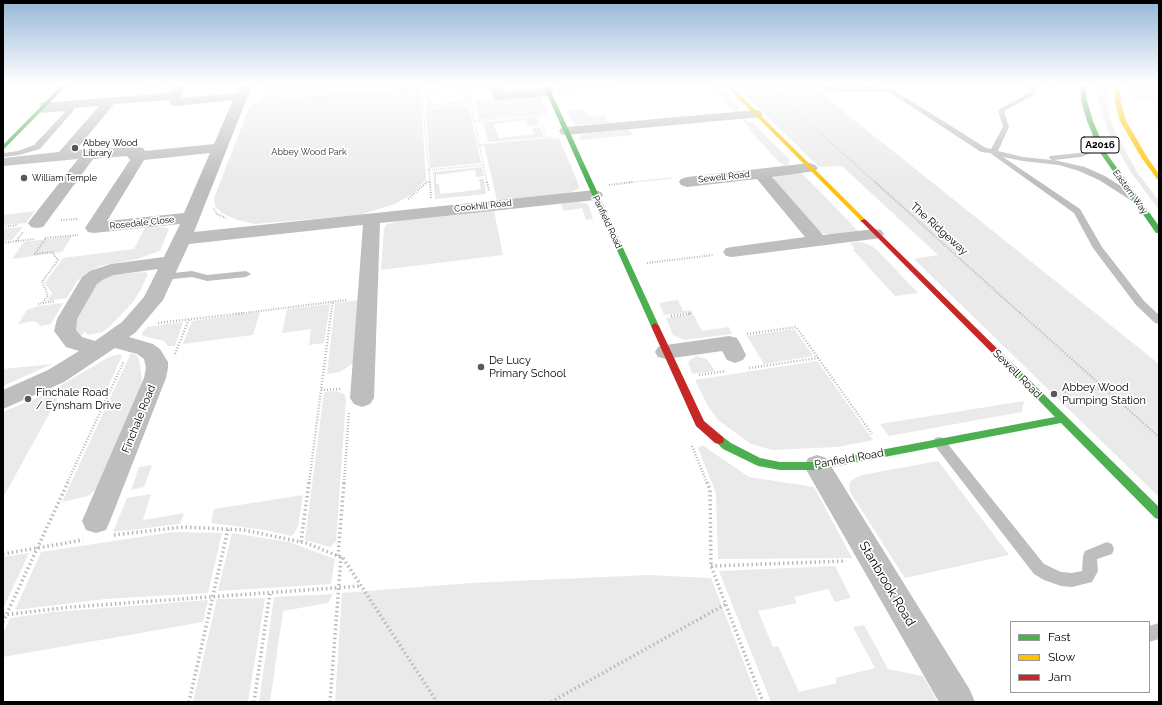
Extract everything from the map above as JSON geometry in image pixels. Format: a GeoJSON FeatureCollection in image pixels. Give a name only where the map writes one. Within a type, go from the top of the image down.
{"type":"FeatureCollection","features":[{"type":"Feature","properties":{"kind":"street"},"geometry":{"type":"LineString","coordinates":[[4,148],[34,116]]}},
{"type":"Feature","properties":{"kind":"street"},"geometry":{"type":"LineString","coordinates":[[63,156],[97,116]]}},
{"type":"Feature","properties":{"kind":"street"},"geometry":{"type":"LineString","coordinates":[[3,400],[56,376],[118,340],[153,300],[182,239],[189,218],[220,148],[237,116]]}},
{"type":"Feature","properties":{"kind":"street","name":"Panfield Road"},"geometry":{"type":"LineString","coordinates":[[559,116],[700,424],[727,446],[758,462],[780,466],[817,466],[1063,419]]}},
{"type":"Feature","properties":{"kind":"street"},"geometry":{"type":"LineString","coordinates":[[567,134],[738,116]]}},
{"type":"Feature","properties":{"kind":"street","name":"Sewell Road"},"geometry":{"type":"LineString","coordinates":[[758,116],[875,234],[1159,514]]}},
{"type":"Feature","properties":{"kind":"street","name":"Eastern Way"},"geometry":{"type":"LineString","coordinates":[[1089,116],[1095,135],[1104,154],[1159,232]]}},
{"type":"Feature","properties":{"kind":"street","name":"A2016"},"geometry":{"type":"LineString","coordinates":[[1122,116],[1144,157],[1159,178]]}},
{"type":"Feature","properties":{"kind":"street"},"geometry":{"type":"LineString","coordinates":[[37,223],[88,155],[138,151],[134,157],[220,148]]}},
{"type":"Feature","properties":{"kind":"street"},"geometry":{"type":"LineString","coordinates":[[3,162],[90,153],[88,155]]}},
{"type":"Feature","properties":{"kind":"street"},"geometry":{"type":"LineString","coordinates":[[94,228],[137,161]]}},
{"type":"Feature","properties":{"kind":"street","name":"Sewell Road"},"geometry":{"type":"LineString","coordinates":[[688,182],[810,168]]}},
{"type":"Feature","properties":{"kind":"street","name":"Sewell Road"},"geometry":{"type":"LineString","coordinates":[[760,173],[818,241]]}},
{"type":"Feature","properties":{"kind":"street","name":"Cookhill Road"},"geometry":{"type":"LineString","coordinates":[[182,239],[492,205],[593,191]]}},
{"type":"Feature","properties":{"kind":"street","name":"Rosedale Close"},"geometry":{"type":"LineString","coordinates":[[94,228],[189,218]]}},
{"type":"Feature","properties":{"kind":"street"},"geometry":{"type":"LineString","coordinates":[[362,398],[372,218]]}},
{"type":"Feature","properties":{"kind":"street"},"geometry":{"type":"LineString","coordinates":[[732,252],[875,234]]}},
{"type":"Feature","properties":{"kind":"street","name":"Finchale Road"},"geometry":{"type":"LineString","coordinates":[[98,532],[155,378],[157,362],[152,354],[145,349],[118,340],[74,342],[64,331],[67,319],[89,281],[98,275],[111,270],[167,269]]}},
{"type":"Feature","properties":{"kind":"street"},"geometry":{"type":"LineString","coordinates":[[666,352],[732,349]]}},
{"type":"Feature","properties":{"kind":"street","name":"Stanbrook Road"},"geometry":{"type":"LineString","coordinates":[[817,466],[958,702]]}},
{"type":"Feature","properties":{"kind":"lane"},"geometry":{"type":"LineString","coordinates":[[4,148],[19,153],[38,147],[66,116]]}},
{"type":"Feature","properties":{"kind":"lane"},"geometry":{"type":"LineString","coordinates":[[929,116],[970,143],[993,153],[1077,211],[1098,248],[1140,303],[1159,321]]}},
{"type":"Feature","properties":{"kind":"lane"},"geometry":{"type":"LineString","coordinates":[[993,153],[1006,127],[1003,116]]}},
{"type":"Feature","properties":{"kind":"lane"},"geometry":{"type":"LineString","coordinates":[[1009,155],[1021,154],[1055,158],[1074,157],[1086,152],[1095,135]]}},
{"type":"Feature","properties":{"kind":"lane"},"geometry":{"type":"LineString","coordinates":[[993,153],[1059,163],[1082,169],[1102,178],[1135,199]]}},
{"type":"Feature","properties":{"kind":"lane"},"geometry":{"type":"LineString","coordinates":[[167,269],[207,278],[246,274]]}},
{"type":"Feature","properties":{"kind":"lane"},"geometry":{"type":"LineString","coordinates":[[939,442],[1039,569],[1061,579],[1080,579],[1087,576],[1090,571],[1090,556],[1094,553],[1107,550]]}},
{"type":"Feature","properties":{"kind":"path"},"geometry":{"type":"LineString","coordinates":[[424,116],[431,212]]}},
{"type":"Feature","properties":{"kind":"path"},"geometry":{"type":"LineString","coordinates":[[474,116],[492,205]]}},
{"type":"Feature","properties":{"kind":"path"},"geometry":{"type":"LineString","coordinates":[[475,121],[538,116],[548,138]]}},
{"type":"Feature","properties":{"kind":"path","name":"The Ridgeway"},"geometry":{"type":"LineString","coordinates":[[801,116],[1159,437]]}},
{"type":"Feature","properties":{"kind":"path"},"geometry":{"type":"LineString","coordinates":[[480,144],[548,138],[567,134]]}},
{"type":"Feature","properties":{"kind":"path"},"geometry":{"type":"LineString","coordinates":[[428,170],[484,165]]}},
{"type":"Feature","properties":{"kind":"path"},"geometry":{"type":"LineString","coordinates":[[593,191],[684,177],[688,182]]}},
{"type":"Feature","properties":{"kind":"path"},"geometry":{"type":"LineString","coordinates":[[3,243],[91,233],[94,228]]}},
{"type":"Feature","properties":{"kind":"path"},"geometry":{"type":"LineString","coordinates":[[43,303],[48,295],[42,282],[58,260],[52,252],[35,254],[46,238]]}},
{"type":"Feature","properties":{"kind":"path"},"geometry":{"type":"LineString","coordinates":[[628,266],[732,252]]}},
{"type":"Feature","properties":{"kind":"path"},"geometry":{"type":"LineString","coordinates":[[3,622],[36,549],[118,340],[333,301],[368,297]]}},
{"type":"Feature","properties":{"kind":"path"},"geometry":{"type":"LineString","coordinates":[[301,542],[333,301]]}},
{"type":"Feature","properties":{"kind":"path"},"geometry":{"type":"LineString","coordinates":[[732,349],[738,336],[796,327],[885,453]]}},
{"type":"Feature","properties":{"kind":"path"},"geometry":{"type":"LineString","coordinates":[[1064,392],[1104,388]]}},
{"type":"Feature","properties":{"kind":"path"},"geometry":{"type":"LineString","coordinates":[[330,702],[350,400],[362,398]]}},
{"type":"Feature","properties":{"kind":"path"},"geometry":{"type":"LineString","coordinates":[[700,424],[686,431],[710,490],[711,566],[763,702]]}},
{"type":"Feature","properties":{"kind":"path"},"geometry":{"type":"LineString","coordinates":[[3,554],[36,549],[98,532],[183,528],[244,530],[301,542],[343,558],[437,702]]}},
{"type":"Feature","properties":{"kind":"path"},"geometry":{"type":"LineString","coordinates":[[189,702],[214,597],[228,529]]}},
{"type":"Feature","properties":{"kind":"path"},"geometry":{"type":"LineString","coordinates":[[711,566],[873,560]]}},
{"type":"Feature","properties":{"kind":"path"},"geometry":{"type":"LineString","coordinates":[[5,615],[71,606],[362,586]]}},
{"type":"Feature","properties":{"kind":"path"},"geometry":{"type":"LineString","coordinates":[[254,702],[270,592]]}},
{"type":"Feature","properties":{"kind":"path"},"geometry":{"type":"LineString","coordinates":[[551,702],[726,604]]}},
{"type":"Feature","properties":{"kind":"green space","name":"Abbey Wood Park"},"geometry":{"type":"Polygon","coordinates":[[[246,116],[422,116],[426,180],[412,194],[395,204],[359,215],[255,224],[237,220],[222,213],[215,206],[214,198],[246,116]]]}},
{"type":"Feature","properties":{"kind":"green space"},"geometry":{"type":"Polygon","coordinates":[[[426,116],[471,116],[481,163],[430,168],[426,116]]]}},
{"type":"Feature","properties":{"kind":"green space"},"geometry":{"type":"Polygon","coordinates":[[[478,116],[521,116],[479,119],[478,116]]]}},
{"type":"Feature","properties":{"kind":"green space"},"geometry":{"type":"Polygon","coordinates":[[[569,116],[605,116],[609,123],[575,125],[569,116]]]}},
{"type":"Feature","properties":{"kind":"green space"},"geometry":{"type":"Polygon","coordinates":[[[767,116],[849,116],[1159,364],[1159,497],[914,259],[938,255],[842,166],[819,167],[767,116]]]}},
{"type":"Feature","properties":{"kind":"green space"},"geometry":{"type":"Polygon","coordinates":[[[1103,116],[1110,116],[1116,134],[1137,172],[1159,201],[1159,210],[1130,171],[1109,133],[1103,116]]]}},
{"type":"Feature","properties":{"kind":"green space"},"geometry":{"type":"Polygon","coordinates":[[[1156,116],[1159,116],[1159,137],[1156,116]]]}},
{"type":"Feature","properties":{"kind":"green space"},"geometry":{"type":"Polygon","coordinates":[[[536,117],[539,125],[528,126],[526,120],[493,124],[499,138],[534,134],[532,128],[540,127],[544,137],[488,142],[483,122],[536,117]]]}},
{"type":"Feature","properties":{"kind":"green space"},"geometry":{"type":"Polygon","coordinates":[[[742,119],[752,122],[790,160],[788,165],[785,166],[777,160],[748,128],[750,128],[742,119]]]}},
{"type":"Feature","properties":{"kind":"green space"},"geometry":{"type":"Polygon","coordinates":[[[629,129],[633,135],[580,140],[579,137],[583,134],[629,129]]]}},
{"type":"Feature","properties":{"kind":"green space"},"geometry":{"type":"Polygon","coordinates":[[[559,138],[580,188],[569,193],[497,200],[484,145],[559,138]]]}},
{"type":"Feature","properties":{"kind":"green space"},"geometry":{"type":"Polygon","coordinates":[[[482,167],[484,176],[476,177],[475,170],[436,175],[436,184],[439,184],[440,194],[460,192],[481,189],[479,179],[484,179],[486,194],[435,199],[433,172],[482,167]]]}},
{"type":"Feature","properties":{"kind":"green space"},"geometry":{"type":"Polygon","coordinates":[[[802,173],[858,231],[854,233],[832,235],[818,232],[772,180],[777,174],[802,173]]]}},
{"type":"Feature","properties":{"kind":"green space"},"geometry":{"type":"Polygon","coordinates":[[[577,202],[588,204],[593,219],[586,220],[582,208],[564,211],[561,204],[577,202]]]}},
{"type":"Feature","properties":{"kind":"green space"},"geometry":{"type":"Polygon","coordinates":[[[35,211],[26,223],[3,225],[3,215],[35,211]]]}},
{"type":"Feature","properties":{"kind":"green space"},"geometry":{"type":"Polygon","coordinates":[[[494,211],[503,255],[381,270],[384,229],[387,224],[399,221],[494,211]]]}},
{"type":"Feature","properties":{"kind":"green space"},"geometry":{"type":"Polygon","coordinates":[[[23,227],[12,240],[3,241],[3,229],[23,227]]]}},
{"type":"Feature","properties":{"kind":"green space"},"geometry":{"type":"Polygon","coordinates":[[[163,227],[169,229],[160,251],[137,259],[100,266],[87,273],[77,281],[67,298],[47,301],[52,293],[45,283],[63,258],[134,249],[145,228],[163,227]]]}},
{"type":"Feature","properties":{"kind":"green space"},"geometry":{"type":"Polygon","coordinates":[[[72,236],[62,252],[12,259],[24,242],[72,236]]]}},
{"type":"Feature","properties":{"kind":"green space"},"geometry":{"type":"Polygon","coordinates":[[[858,242],[868,244],[876,249],[918,293],[895,296],[853,250],[855,249],[850,243],[858,242]]]}},
{"type":"Feature","properties":{"kind":"green space"},"geometry":{"type":"Polygon","coordinates":[[[145,272],[148,274],[133,302],[111,325],[103,332],[88,335],[85,332],[79,336],[73,323],[96,281],[105,275],[145,272]]]}},
{"type":"Feature","properties":{"kind":"green space"},"geometry":{"type":"Polygon","coordinates":[[[359,300],[355,362],[340,372],[327,374],[335,303],[359,300]]]}},
{"type":"Feature","properties":{"kind":"green space"},"geometry":{"type":"Polygon","coordinates":[[[678,300],[683,311],[691,310],[692,312],[664,315],[659,303],[678,300]]]}},
{"type":"Feature","properties":{"kind":"green space"},"geometry":{"type":"Polygon","coordinates":[[[63,303],[51,324],[41,326],[35,321],[18,324],[27,310],[38,306],[63,303]]]}},
{"type":"Feature","properties":{"kind":"green space"},"geometry":{"type":"Polygon","coordinates":[[[330,304],[324,343],[309,345],[311,329],[282,333],[287,309],[330,304]]]}},
{"type":"Feature","properties":{"kind":"green space"},"geometry":{"type":"Polygon","coordinates":[[[260,312],[253,335],[183,344],[192,321],[260,312]]]}},
{"type":"Feature","properties":{"kind":"green space"},"geometry":{"type":"Polygon","coordinates":[[[693,314],[702,331],[729,327],[732,334],[684,340],[673,335],[666,318],[693,314]]]}},
{"type":"Feature","properties":{"kind":"green space"},"geometry":{"type":"Polygon","coordinates":[[[181,322],[183,323],[175,346],[168,346],[164,341],[143,336],[142,333],[147,327],[181,322]]]}},
{"type":"Feature","properties":{"kind":"green space"},"geometry":{"type":"Polygon","coordinates":[[[794,329],[813,356],[764,364],[747,336],[794,329]]]}},
{"type":"Feature","properties":{"kind":"green space"},"geometry":{"type":"Polygon","coordinates":[[[131,353],[136,355],[139,359],[142,379],[141,388],[98,488],[88,496],[62,502],[131,353]]]}},
{"type":"Feature","properties":{"kind":"green space"},"geometry":{"type":"Polygon","coordinates":[[[120,354],[122,356],[107,389],[59,396],[3,498],[3,412],[46,394],[109,357],[120,354]]]}},
{"type":"Feature","properties":{"kind":"green space"},"geometry":{"type":"Polygon","coordinates":[[[696,356],[707,359],[715,371],[692,374],[688,362],[696,356]]]}},
{"type":"Feature","properties":{"kind":"green space"},"geometry":{"type":"Polygon","coordinates":[[[817,361],[873,440],[837,447],[772,450],[751,444],[718,420],[708,406],[695,380],[817,361]]]}},
{"type":"Feature","properties":{"kind":"green space"},"geometry":{"type":"Polygon","coordinates":[[[52,364],[3,386],[3,369],[52,364]]]}},
{"type":"Feature","properties":{"kind":"green space"},"geometry":{"type":"Polygon","coordinates":[[[336,391],[344,394],[346,399],[336,541],[330,547],[305,540],[324,392],[336,391]]]}},
{"type":"Feature","properties":{"kind":"green space"},"geometry":{"type":"Polygon","coordinates":[[[1024,401],[1022,412],[889,436],[880,424],[1024,401]]]}},
{"type":"Feature","properties":{"kind":"green space"},"geometry":{"type":"Polygon","coordinates":[[[702,445],[749,477],[814,487],[852,558],[718,559],[716,493],[698,448],[702,445]]]}},
{"type":"Feature","properties":{"kind":"green space"},"geometry":{"type":"Polygon","coordinates":[[[938,461],[1009,555],[905,578],[850,492],[850,482],[862,475],[938,461]]]}},
{"type":"Feature","properties":{"kind":"green space"},"geometry":{"type":"Polygon","coordinates":[[[152,465],[144,487],[131,490],[139,467],[152,465]]]}},
{"type":"Feature","properties":{"kind":"green space"},"geometry":{"type":"Polygon","coordinates":[[[151,494],[143,520],[184,513],[180,524],[113,532],[127,498],[151,494]]]}},
{"type":"Feature","properties":{"kind":"green space"},"geometry":{"type":"Polygon","coordinates":[[[303,495],[298,526],[294,534],[291,536],[265,530],[211,523],[214,509],[303,495]]]}},
{"type":"Feature","properties":{"kind":"green space"},"geometry":{"type":"Polygon","coordinates":[[[173,532],[222,533],[208,593],[105,599],[15,610],[41,552],[173,532]]]}},
{"type":"Feature","properties":{"kind":"green space"},"geometry":{"type":"Polygon","coordinates":[[[232,533],[289,542],[335,559],[331,584],[218,591],[232,533]]]}},
{"type":"Feature","properties":{"kind":"green space"},"geometry":{"type":"Polygon","coordinates":[[[29,553],[3,609],[3,557],[29,553]]]}},
{"type":"Feature","properties":{"kind":"green space"},"geometry":{"type":"Polygon","coordinates":[[[835,566],[851,598],[835,602],[828,589],[794,597],[797,603],[758,611],[773,647],[778,646],[799,692],[837,683],[835,678],[875,668],[853,627],[864,625],[888,669],[923,676],[938,702],[771,702],[719,571],[835,566]]]}},
{"type":"Feature","properties":{"kind":"green space"},"geometry":{"type":"Polygon","coordinates":[[[648,575],[711,578],[759,702],[335,702],[342,593],[471,583],[648,575]]]}},
{"type":"Feature","properties":{"kind":"green space"},"geometry":{"type":"Polygon","coordinates":[[[333,594],[328,603],[283,611],[270,702],[259,702],[274,597],[333,594]]]}},
{"type":"Feature","properties":{"kind":"green space"},"geometry":{"type":"Polygon","coordinates":[[[265,598],[248,702],[193,702],[217,599],[265,598]]]}},
{"type":"Feature","properties":{"kind":"green space"},"geometry":{"type":"Polygon","coordinates":[[[208,600],[203,622],[3,657],[3,634],[10,618],[53,612],[208,600]]]}},
{"type":"Feature","properties":{"kind":"traffic: fast"},"geometry":{"type":"LineString","coordinates":[[3,148],[35,116]]}},
{"type":"Feature","properties":{"kind":"traffic: fast"},"geometry":{"type":"LineString","coordinates":[[559,116],[655,326]]}},
{"type":"Feature","properties":{"kind":"traffic: fast"},"geometry":{"type":"LineString","coordinates":[[1088,116],[1104,154],[1159,231]]}},
{"type":"Feature","properties":{"kind":"traffic: fast"},"geometry":{"type":"LineString","coordinates":[[1014,370],[1159,514]]}},
{"type":"Feature","properties":{"kind":"traffic: fast"},"geometry":{"type":"LineString","coordinates":[[719,440],[727,446],[758,462],[780,466],[817,466],[1063,419]]}},
{"type":"Feature","properties":{"kind":"traffic: slow"},"geometry":{"type":"LineString","coordinates":[[758,116],[864,221]]}},
{"type":"Feature","properties":{"kind":"traffic: slow"},"geometry":{"type":"LineString","coordinates":[[1122,116],[1144,157],[1159,178]]}},
{"type":"Feature","properties":{"kind":"traffic: jam"},"geometry":{"type":"LineString","coordinates":[[864,221],[1014,370]]}},
{"type":"Feature","properties":{"kind":"traffic: jam"},"geometry":{"type":"LineString","coordinates":[[655,326],[700,423],[719,440]]}},
{"type":"Feature","properties":{"kind":"place","name":"Abbey Wood Library"},"geometry":{"type":"Point","coordinates":[75,148]}},
{"type":"Feature","properties":{"kind":"place","name":"William Temple"},"geometry":{"type":"Point","coordinates":[24,178]}},
{"type":"Feature","properties":{"kind":"place","name":"De Lucy Primary School"},"geometry":{"type":"Point","coordinates":[481,367]}},
{"type":"Feature","properties":{"kind":"place","name":"Abbey Wood Pumping Station"},"geometry":{"type":"Point","coordinates":[1054,394]}},
{"type":"Feature","properties":{"kind":"place","name":"Finchale Road / Eynsham Drive"},"geometry":{"type":"Point","coordinates":[28,399]}}]}
